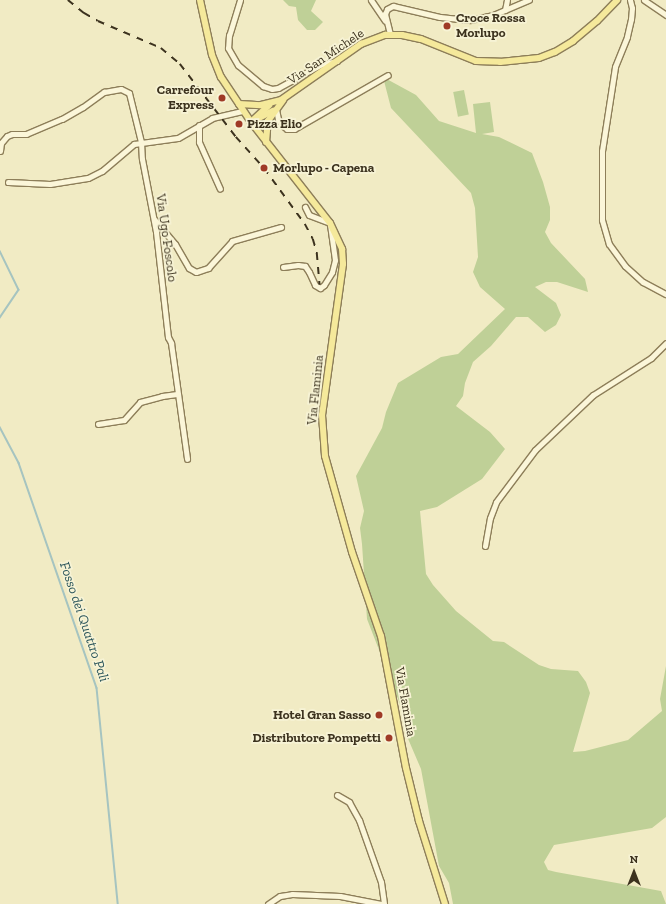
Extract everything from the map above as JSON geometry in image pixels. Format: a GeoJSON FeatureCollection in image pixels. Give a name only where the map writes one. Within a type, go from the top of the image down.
{"type":"FeatureCollection","features":[{"type":"Feature","properties":{"kind":"main road","name":"Via Flaminia"},"geometry":{"type":"LineString","coordinates":[[200,0],[214,63],[221,77],[251,122],[330,223],[340,242],[343,261],[324,401],[322,436],[325,456],[352,552],[381,636],[391,682],[406,768],[445,904]]}},
{"type":"Feature","properties":{"kind":"main road","name":"Via San Michele"},"geometry":{"type":"LineString","coordinates":[[286,98],[364,42],[376,37],[390,34],[424,40],[460,56],[476,61],[496,62],[527,60],[551,54],[572,41],[597,21],[617,0]]}},
{"type":"Feature","properties":{"kind":"main road"},"geometry":{"type":"LineString","coordinates":[[239,104],[254,106],[270,104],[286,98]]}},
{"type":"Feature","properties":{"kind":"main road"},"geometry":{"type":"LineString","coordinates":[[266,142],[268,121],[286,98]]}},
{"type":"Feature","properties":{"kind":"main road"},"geometry":{"type":"LineString","coordinates":[[251,122],[270,104]]}},
{"type":"Feature","properties":{"kind":"main road"},"geometry":{"type":"LineString","coordinates":[[251,122],[276,109]]}},
{"type":"Feature","properties":{"kind":"street"},"geometry":{"type":"LineString","coordinates":[[240,0],[229,35],[228,48],[238,65],[264,86],[268,88],[278,88],[322,64],[337,61]]}},
{"type":"Feature","properties":{"kind":"street"},"geometry":{"type":"LineString","coordinates":[[371,0],[386,22]]}},
{"type":"Feature","properties":{"kind":"street"},"geometry":{"type":"LineString","coordinates":[[505,10],[507,0]]}},
{"type":"Feature","properties":{"kind":"street"},"geometry":{"type":"LineString","coordinates":[[390,34],[386,22],[385,12],[392,6],[440,17],[463,20],[482,18],[529,0]]}},
{"type":"Feature","properties":{"kind":"street"},"geometry":{"type":"LineString","coordinates":[[630,0],[632,8],[631,19],[627,36],[615,67],[603,142],[601,169],[602,220],[609,244],[625,266],[643,282],[666,294]]}},
{"type":"Feature","properties":{"kind":"street"},"geometry":{"type":"LineString","coordinates":[[644,0],[666,15]]}},
{"type":"Feature","properties":{"kind":"street"},"geometry":{"type":"LineString","coordinates":[[276,109],[280,123],[287,129],[294,129],[388,75]]}},
{"type":"Feature","properties":{"kind":"street","name":"Via Ugo Foscolo"},"geometry":{"type":"LineString","coordinates":[[0,152],[1,144],[7,136],[12,134],[26,134],[57,122],[79,110],[101,93],[116,89],[125,90],[128,93],[141,142],[142,159],[154,218],[168,337],[171,343],[187,459]]}},
{"type":"Feature","properties":{"kind":"street"},"geometry":{"type":"LineString","coordinates":[[8,182],[50,184],[90,177],[105,169],[129,147],[141,142],[176,138],[218,116],[243,111]]}},
{"type":"Feature","properties":{"kind":"street"},"geometry":{"type":"LineString","coordinates":[[199,125],[199,142],[220,189]]}},
{"type":"Feature","properties":{"kind":"street"},"geometry":{"type":"LineString","coordinates":[[283,267],[298,264],[306,267],[316,287],[323,287],[332,269],[334,260],[330,223],[309,215],[304,207]]}},
{"type":"Feature","properties":{"kind":"street"},"geometry":{"type":"LineString","coordinates":[[154,218],[175,244],[189,268],[196,272],[208,268],[232,241],[281,227]]}},
{"type":"Feature","properties":{"kind":"street"},"geometry":{"type":"LineString","coordinates":[[485,546],[490,518],[496,502],[535,450],[596,392],[651,358],[666,343]]}},
{"type":"Feature","properties":{"kind":"street"},"geometry":{"type":"LineString","coordinates":[[98,424],[124,420],[140,402],[162,396],[177,394]]}},
{"type":"Feature","properties":{"kind":"street"},"geometry":{"type":"LineString","coordinates":[[268,904],[282,895],[294,894],[344,897],[382,904],[381,882],[359,820],[349,802],[337,795]]}},
{"type":"Feature","properties":{"kind":"green space"},"geometry":{"type":"Polygon","coordinates":[[[283,0],[316,0],[311,11],[323,22],[315,30],[307,30],[298,20],[296,7],[289,6],[283,0]]]}},
{"type":"Feature","properties":{"kind":"green space"},"geometry":{"type":"Polygon","coordinates":[[[383,77],[416,95],[439,121],[476,133],[473,104],[490,102],[494,132],[482,134],[499,137],[532,153],[543,182],[550,207],[550,220],[545,232],[551,243],[585,279],[588,292],[557,282],[546,282],[535,287],[556,303],[561,315],[556,325],[545,332],[528,317],[516,317],[491,346],[473,362],[465,383],[463,396],[456,406],[490,432],[505,449],[482,479],[437,507],[420,511],[426,574],[433,585],[456,611],[493,641],[504,642],[539,665],[551,669],[578,671],[586,682],[590,693],[573,752],[585,751],[628,740],[662,711],[660,699],[666,666],[666,817],[652,828],[554,845],[544,862],[548,870],[556,872],[661,891],[666,904],[453,904],[449,883],[439,866],[421,769],[406,734],[405,717],[367,619],[360,528],[364,511],[356,476],[382,428],[386,412],[398,383],[441,357],[458,354],[505,309],[480,287],[473,272],[478,257],[475,208],[471,193],[391,108],[383,77]]]}},
{"type":"Feature","properties":{"kind":"green space"},"geometry":{"type":"Polygon","coordinates":[[[464,90],[469,115],[458,117],[453,92],[464,90]]]}},
{"type":"Feature","properties":{"kind":"waterway","name":"Fosso dei Quattro Pali"},"geometry":{"type":"LineString","coordinates":[[0,251],[19,290],[0,318]]}},
{"type":"Feature","properties":{"kind":"waterway","name":"Fosso dei Quattro Pali"},"geometry":{"type":"LineString","coordinates":[[0,427],[19,463],[97,688],[118,904]]}},
{"type":"Feature","properties":{"kind":"railway"},"geometry":{"type":"LineString","coordinates":[[68,0],[84,13],[98,21],[161,48],[180,64],[236,137],[264,168],[305,224],[313,239],[317,253],[320,285]]}},
{"type":"Feature","properties":{"kind":"place","name":"Croce Rossa Morlupo"},"geometry":{"type":"Point","coordinates":[447,26]}},
{"type":"Feature","properties":{"kind":"place","name":"Carrefour Express"},"geometry":{"type":"Point","coordinates":[222,98]}},
{"type":"Feature","properties":{"kind":"place","name":"Pizza Elio"},"geometry":{"type":"Point","coordinates":[239,124]}},
{"type":"Feature","properties":{"kind":"place","name":"Morlupo - Capena"},"geometry":{"type":"Point","coordinates":[264,168]}},
{"type":"Feature","properties":{"kind":"place","name":"Hotel Gran Sasso"},"geometry":{"type":"Point","coordinates":[379,715]}},
{"type":"Feature","properties":{"kind":"place","name":"Distributore Pompetti"},"geometry":{"type":"Point","coordinates":[389,738]}}]}
